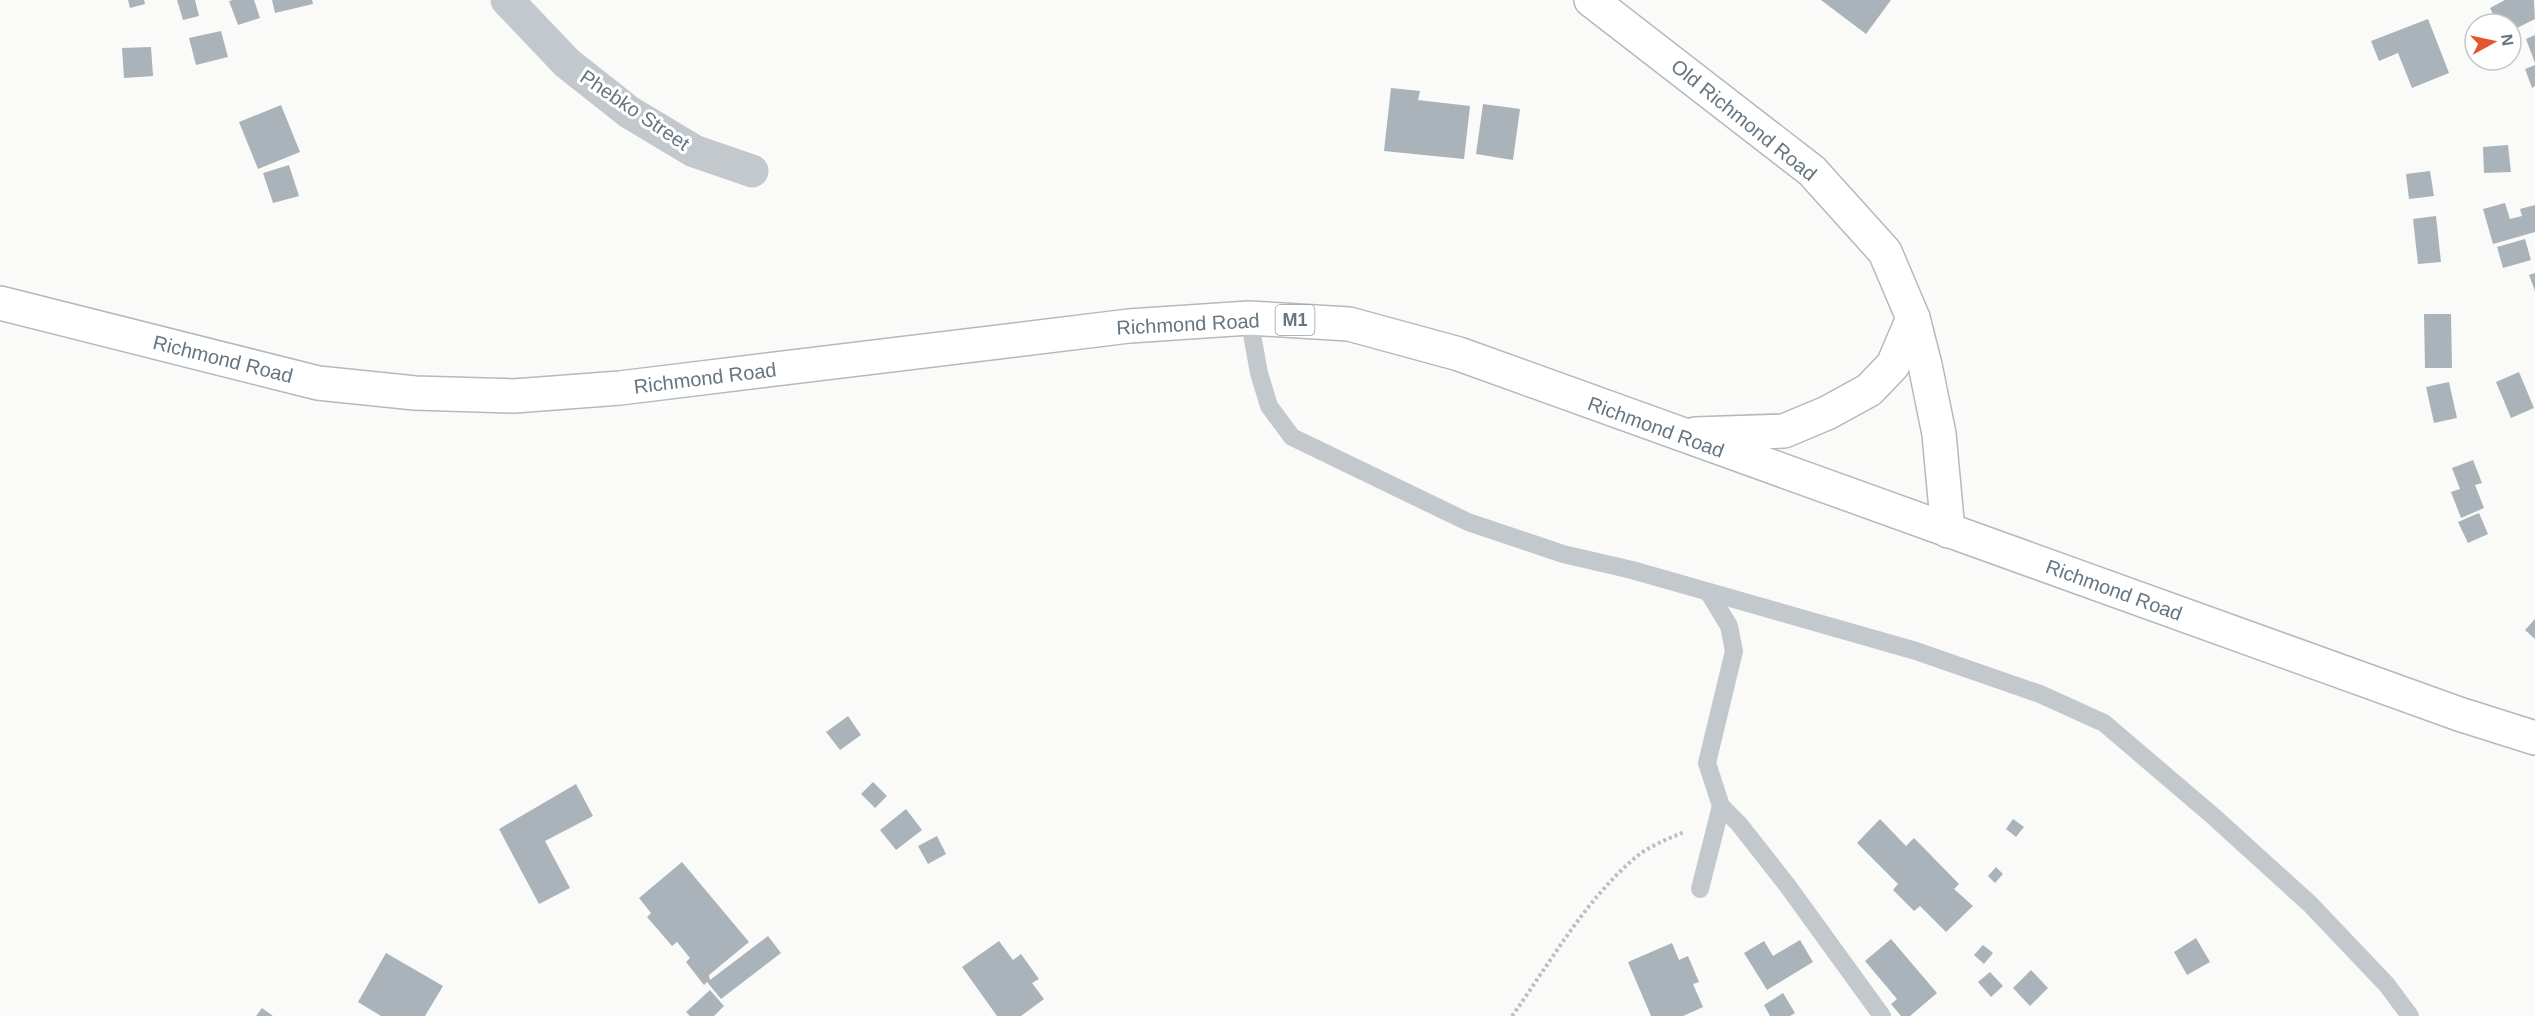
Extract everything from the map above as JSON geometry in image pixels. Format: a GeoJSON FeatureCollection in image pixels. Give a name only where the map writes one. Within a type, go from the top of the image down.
{"type":"FeatureCollection","features":[{"type":"Feature","properties":{"kind":"main road","name":"Old Richmond Road"},"geometry":{"type":"LineString","coordinates":[[1591,0],[1812,171],[1885,252],[1913,318],[1939,434],[1948,531]]}},
{"type":"Feature","properties":{"kind":"main road","name":"Richmond Road"},"geometry":{"type":"LineString","coordinates":[[0,303],[318,383],[416,393],[514,396],[620,388],[1129,326],[1249,318],[1349,324],[1459,354],[2459,714],[2535,738]]}},
{"type":"Feature","properties":{"kind":"main road"},"geometry":{"type":"LineString","coordinates":[[1676,434],[1784,431],[1827,413],[1869,390],[1893,365],[1913,318]]}},
{"type":"Feature","properties":{"kind":"street","name":"Phebko Street"},"geometry":{"type":"LineString","coordinates":[[507,0],[567,63],[629,112],[694,151],[752,171]]}},
{"type":"Feature","properties":{"kind":"lane"},"geometry":{"type":"LineString","coordinates":[[1249,318],[1259,373],[1269,406],[1292,437],[1468,522],[1563,554],[1632,570],[1916,651],[2040,694],[2104,723],[2213,816],[2310,904],[2387,985],[2410,1016]]}},
{"type":"Feature","properties":{"kind":"lane"},"geometry":{"type":"LineString","coordinates":[[1709,593],[1729,626],[1734,651],[1707,763],[1721,806],[1739,824],[1787,885],[1882,1016]]}},
{"type":"Feature","properties":{"kind":"lane"},"geometry":{"type":"LineString","coordinates":[[1700,889],[1721,806]]}},
{"type":"Feature","properties":{"kind":"path"},"geometry":{"type":"LineString","coordinates":[[1512,1016],[1569,931],[1618,874],[1637,856],[1698,826],[1721,806]]}},
{"type":"Feature","properties":{"kind":"building"},"geometry":{"type":"Polygon","coordinates":[[[128,0],[144,0],[145,4],[130,8],[128,0]]]}},
{"type":"Feature","properties":{"kind":"building"},"geometry":{"type":"Polygon","coordinates":[[[177,0],[195,0],[199,16],[183,20],[177,0]]]}},
{"type":"Feature","properties":{"kind":"building"},"geometry":{"type":"Polygon","coordinates":[[[254,0],[260,18],[238,25],[229,1],[254,0]]]}},
{"type":"Feature","properties":{"kind":"building"},"geometry":{"type":"Polygon","coordinates":[[[272,0],[312,0],[313,4],[275,13],[272,0]]]}},
{"type":"Feature","properties":{"kind":"building"},"geometry":{"type":"Polygon","coordinates":[[[1821,0],[1891,0],[1866,34],[1821,0]]]}},
{"type":"Feature","properties":{"kind":"building"},"geometry":{"type":"Polygon","coordinates":[[[2505,0],[2534,0],[2535,19],[2523,25],[2523,12],[2492,12],[2490,8],[2505,0]]]}},
{"type":"Feature","properties":{"kind":"building"},"geometry":{"type":"Polygon","coordinates":[[[2428,19],[2449,73],[2412,88],[2398,53],[2379,61],[2371,41],[2428,19]]]}},
{"type":"Feature","properties":{"kind":"building"},"geometry":{"type":"Polygon","coordinates":[[[221,31],[228,57],[196,65],[189,38],[221,31]]]}},
{"type":"Feature","properties":{"kind":"building"},"geometry":{"type":"Polygon","coordinates":[[[2535,35],[2535,63],[2526,39],[2535,35]]]}},
{"type":"Feature","properties":{"kind":"building"},"geometry":{"type":"Polygon","coordinates":[[[151,47],[153,76],[124,78],[122,48],[151,47]]]}},
{"type":"Feature","properties":{"kind":"building"},"geometry":{"type":"Polygon","coordinates":[[[2535,65],[2535,86],[2532,88],[2525,69],[2535,65]]]}},
{"type":"Feature","properties":{"kind":"building"},"geometry":{"type":"Polygon","coordinates":[[[1391,88],[1420,91],[1418,100],[1470,106],[1464,159],[1384,151],[1391,88]]]}},
{"type":"Feature","properties":{"kind":"building"},"geometry":{"type":"Polygon","coordinates":[[[1483,104],[1520,109],[1513,160],[1476,154],[1483,104]]]}},
{"type":"Feature","properties":{"kind":"building"},"geometry":{"type":"Polygon","coordinates":[[[281,105],[300,152],[258,169],[239,122],[281,105]]]}},
{"type":"Feature","properties":{"kind":"building"},"geometry":{"type":"Polygon","coordinates":[[[2508,145],[2511,172],[2484,173],[2483,147],[2508,145]]]}},
{"type":"Feature","properties":{"kind":"building"},"geometry":{"type":"Polygon","coordinates":[[[289,165],[299,196],[273,203],[263,173],[289,165]]]}},
{"type":"Feature","properties":{"kind":"building"},"geometry":{"type":"Polygon","coordinates":[[[2430,171],[2434,196],[2409,199],[2406,174],[2430,171]]]}},
{"type":"Feature","properties":{"kind":"building"},"geometry":{"type":"Polygon","coordinates":[[[2505,203],[2510,219],[2522,216],[2520,209],[2535,205],[2535,232],[2493,244],[2483,209],[2505,203]]]}},
{"type":"Feature","properties":{"kind":"building"},"geometry":{"type":"Polygon","coordinates":[[[2436,216],[2441,262],[2418,264],[2413,219],[2436,216]]]}},
{"type":"Feature","properties":{"kind":"building"},"geometry":{"type":"Polygon","coordinates":[[[2525,239],[2531,260],[2503,268],[2497,247],[2525,239]]]}},
{"type":"Feature","properties":{"kind":"building"},"geometry":{"type":"Polygon","coordinates":[[[2535,273],[2535,291],[2529,275],[2535,273]]]}},
{"type":"Feature","properties":{"kind":"building"},"geometry":{"type":"Polygon","coordinates":[[[2424,314],[2451,314],[2452,368],[2425,368],[2424,314]]]}},
{"type":"Feature","properties":{"kind":"building"},"geometry":{"type":"Polygon","coordinates":[[[2519,372],[2534,408],[2511,418],[2496,382],[2519,372]]]}},
{"type":"Feature","properties":{"kind":"building"},"geometry":{"type":"Polygon","coordinates":[[[2449,382],[2457,418],[2434,423],[2426,387],[2449,382]]]}},
{"type":"Feature","properties":{"kind":"building"},"geometry":{"type":"Polygon","coordinates":[[[2473,460],[2482,483],[2475,485],[2484,508],[2461,518],[2451,492],[2460,489],[2452,468],[2473,460]]]}},
{"type":"Feature","properties":{"kind":"building"},"geometry":{"type":"Polygon","coordinates":[[[2479,513],[2488,534],[2468,543],[2458,522],[2479,513]]]}},
{"type":"Feature","properties":{"kind":"building"},"geometry":{"type":"Polygon","coordinates":[[[2535,619],[2535,639],[2525,630],[2535,619]]]}},
{"type":"Feature","properties":{"kind":"building"},"geometry":{"type":"Polygon","coordinates":[[[848,716],[861,735],[840,750],[826,732],[848,716]]]}},
{"type":"Feature","properties":{"kind":"building"},"geometry":{"type":"Polygon","coordinates":[[[873,782],[887,796],[875,808],[861,794],[873,782]]]}},
{"type":"Feature","properties":{"kind":"building"},"geometry":{"type":"Polygon","coordinates":[[[576,784],[593,816],[545,841],[570,888],[539,904],[499,829],[576,784]]]}},
{"type":"Feature","properties":{"kind":"building"},"geometry":{"type":"Polygon","coordinates":[[[906,809],[922,830],[896,850],[880,830],[906,809]]]}},
{"type":"Feature","properties":{"kind":"building"},"geometry":{"type":"Polygon","coordinates":[[[1880,819],[1906,846],[1914,838],[1959,884],[1954,889],[1973,906],[1946,932],[1920,906],[1914,911],[1893,890],[1898,884],[1857,843],[1880,819]]]}},
{"type":"Feature","properties":{"kind":"building"},"geometry":{"type":"Polygon","coordinates":[[[2013,819],[2024,827],[2016,837],[2006,829],[2013,819]]]}},
{"type":"Feature","properties":{"kind":"building"},"geometry":{"type":"Polygon","coordinates":[[[937,836],[946,854],[928,864],[918,846],[937,836]]]}},
{"type":"Feature","properties":{"kind":"building"},"geometry":{"type":"Polygon","coordinates":[[[682,862],[749,942],[709,975],[710,980],[768,936],[781,953],[721,999],[707,982],[704,985],[686,962],[690,958],[677,942],[672,946],[647,917],[651,913],[639,898],[682,862]]]}},
{"type":"Feature","properties":{"kind":"building"},"geometry":{"type":"Polygon","coordinates":[[[1996,867],[2003,874],[1995,883],[1988,876],[1996,867]]]}},
{"type":"Feature","properties":{"kind":"building"},"geometry":{"type":"Polygon","coordinates":[[[2196,938],[2210,962],[2187,975],[2174,952],[2196,938]]]}},
{"type":"Feature","properties":{"kind":"building"},"geometry":{"type":"Polygon","coordinates":[[[1891,939],[1937,993],[1910,1016],[1901,1016],[1891,1004],[1897,999],[1865,961],[1891,939]]]}},
{"type":"Feature","properties":{"kind":"building"},"geometry":{"type":"Polygon","coordinates":[[[1800,940],[1813,962],[1767,990],[1744,953],[1764,941],[1773,956],[1800,940]]]}},
{"type":"Feature","properties":{"kind":"building"},"geometry":{"type":"Polygon","coordinates":[[[999,941],[1013,960],[1021,954],[1039,979],[1032,983],[1044,999],[1021,1016],[997,1016],[962,967],[999,941]]]}},
{"type":"Feature","properties":{"kind":"building"},"geometry":{"type":"Polygon","coordinates":[[[1672,943],[1679,960],[1688,956],[1699,982],[1693,984],[1703,1007],[1683,1016],[1651,1016],[1628,962],[1672,943]]]}},
{"type":"Feature","properties":{"kind":"building"},"geometry":{"type":"Polygon","coordinates":[[[1983,945],[1993,953],[1984,964],[1974,955],[1983,945]]]}},
{"type":"Feature","properties":{"kind":"building"},"geometry":{"type":"Polygon","coordinates":[[[386,953],[443,986],[425,1016],[381,1016],[358,1002],[386,953]]]}},
{"type":"Feature","properties":{"kind":"building"},"geometry":{"type":"Polygon","coordinates":[[[2031,970],[2048,988],[2030,1006],[2013,988],[2031,970]]]}},
{"type":"Feature","properties":{"kind":"building"},"geometry":{"type":"Polygon","coordinates":[[[1990,972],[2003,986],[1991,997],[1978,982],[1990,972]]]}},
{"type":"Feature","properties":{"kind":"building"},"geometry":{"type":"Polygon","coordinates":[[[710,990],[724,1006],[714,1016],[690,1016],[686,1012],[710,990]]]}},
{"type":"Feature","properties":{"kind":"building"},"geometry":{"type":"Polygon","coordinates":[[[1783,993],[1795,1013],[1790,1016],[1770,1016],[1764,1005],[1783,993]]]}},
{"type":"Feature","properties":{"kind":"building"},"geometry":{"type":"Polygon","coordinates":[[[262,1008],[273,1016],[256,1016],[262,1008]]]}}]}
